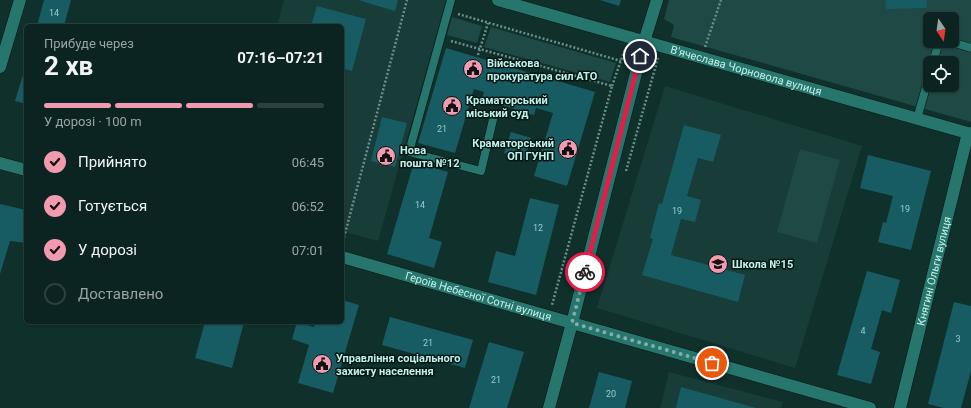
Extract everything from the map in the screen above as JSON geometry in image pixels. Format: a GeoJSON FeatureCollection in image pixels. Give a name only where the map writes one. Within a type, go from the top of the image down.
{"type":"FeatureCollection","features":[{"type":"Feature","properties":{"kind":"street"},"geometry":{"type":"LineString","coordinates":[[0,67],[20,0]]}},
{"type":"Feature","properties":{"kind":"street","name":"В'ячеслава Чорновола вулиця"},"geometry":{"type":"LineString","coordinates":[[498,0],[969,134]]}},
{"type":"Feature","properties":{"kind":"street"},"geometry":{"type":"LineString","coordinates":[[548,408],[572,323],[644,42],[657,0]]}},
{"type":"Feature","properties":{"kind":"street","name":"Княгині Ольги вулиця"},"geometry":{"type":"LineString","coordinates":[[900,408],[969,134]]}},
{"type":"Feature","properties":{"kind":"street"},"geometry":{"type":"LineString","coordinates":[[0,163],[24,169]]}},
{"type":"Feature","properties":{"kind":"street","name":"Героїв Небесної Сотні вулиця"},"geometry":{"type":"LineString","coordinates":[[344,258],[870,408]]}},
{"type":"Feature","properties":{"kind":"lane"},"geometry":{"type":"LineString","coordinates":[[451,0],[410,152],[481,171],[494,115]]}},
{"type":"Feature","properties":{"kind":"lane"},"geometry":{"type":"LineString","coordinates":[[959,44],[971,48]]}},
{"type":"Feature","properties":{"kind":"lane"},"geometry":{"type":"LineString","coordinates":[[917,119],[925,92]]}},
{"type":"Feature","properties":{"kind":"path"},"geometry":{"type":"LineString","coordinates":[[344,238],[407,0]]}},
{"type":"Feature","properties":{"kind":"path"},"geometry":{"type":"LineString","coordinates":[[701,58],[721,0]]}},
{"type":"Feature","properties":{"kind":"path"},"geometry":{"type":"LineString","coordinates":[[448,11],[621,61]]}},
{"type":"Feature","properties":{"kind":"path"},"geometry":{"type":"LineString","coordinates":[[478,55],[488,23]]}},
{"type":"Feature","properties":{"kind":"path"},"geometry":{"type":"LineString","coordinates":[[549,317],[612,86],[629,37]]}},
{"type":"Feature","properties":{"kind":"path"},"geometry":{"type":"LineString","coordinates":[[441,38],[612,86]]}},
{"type":"Feature","properties":{"kind":"path"},"geometry":{"type":"LineString","coordinates":[[626,172],[661,46]]}},
{"type":"Feature","properties":{"kind":"shaded area"},"geometry":{"type":"Polygon","coordinates":[[[284,0],[446,0],[378,241],[344,232],[344,24],[278,24],[284,0]]]}},
{"type":"Feature","properties":{"kind":"shaded area"},"geometry":{"type":"Polygon","coordinates":[[[669,0],[971,0],[971,122],[671,37],[674,25],[664,19],[669,0]]]}},
{"type":"Feature","properties":{"kind":"shaded area"},"geometry":{"type":"Polygon","coordinates":[[[452,17],[482,26],[477,43],[447,35],[452,17]]]}},
{"type":"Feature","properties":{"kind":"shaded area"},"geometry":{"type":"Polygon","coordinates":[[[491,27],[616,63],[610,82],[484,47],[491,27]]]}},
{"type":"Feature","properties":{"kind":"shaded area","name":"Школа №15"},"geometry":{"type":"Polygon","coordinates":[[[665,86],[862,146],[795,368],[597,308],[665,86]]]}},
{"type":"Feature","properties":{"kind":"shaded area"},"geometry":{"type":"Polygon","coordinates":[[[800,149],[840,160],[817,243],[777,232],[800,149]]]}},
{"type":"Feature","properties":{"kind":"shaded area"},"geometry":{"type":"Polygon","coordinates":[[[669,372],[783,402],[781,408],[660,408],[669,372]]]}},
{"type":"Feature","properties":{"kind":"building"},"geometry":{"type":"Polygon","coordinates":[[[44,0],[71,0],[65,24],[38,24],[44,0]]]}},
{"type":"Feature","properties":{"kind":"building"},"geometry":{"type":"Polygon","coordinates":[[[358,0],[398,0],[395,11],[358,0]]]}},
{"type":"Feature","properties":{"kind":"building"},"geometry":{"type":"Polygon","coordinates":[[[600,0],[621,0],[619,6],[600,0]]]}},
{"type":"Feature","properties":{"kind":"building"},"geometry":{"type":"Polygon","coordinates":[[[886,0],[927,0],[927,8],[886,9],[886,0]]]}},
{"type":"Feature","properties":{"kind":"building"},"geometry":{"type":"Polygon","coordinates":[[[317,6],[366,19],[352,71],[344,69],[344,24],[312,24],[317,6]]]}},
{"type":"Feature","properties":{"kind":"building"},"geometry":{"type":"Polygon","coordinates":[[[446,48],[595,92],[567,186],[534,176],[553,113],[536,108],[534,115],[482,99],[484,92],[474,89],[455,153],[418,143],[446,48]]]}},
{"type":"Feature","properties":{"kind":"building"},"geometry":{"type":"Polygon","coordinates":[[[24,72],[24,103],[15,101],[24,72]]]}},
{"type":"Feature","properties":{"kind":"building"},"geometry":{"type":"Polygon","coordinates":[[[382,117],[407,123],[395,167],[371,161],[382,117]]]}},
{"type":"Feature","properties":{"kind":"building"},"geometry":{"type":"Polygon","coordinates":[[[684,125],[721,135],[713,162],[698,158],[687,196],[701,200],[695,222],[681,219],[671,255],[745,275],[738,302],[642,275],[653,239],[650,238],[659,203],[662,204],[684,125]]]}},
{"type":"Feature","properties":{"kind":"building"},"geometry":{"type":"Polygon","coordinates":[[[511,132],[531,138],[525,159],[504,153],[511,132]]]}},
{"type":"Feature","properties":{"kind":"building"},"geometry":{"type":"Polygon","coordinates":[[[868,155],[931,171],[911,250],[878,242],[883,222],[886,223],[893,196],[860,188],[868,155]]]}},
{"type":"Feature","properties":{"kind":"building"},"geometry":{"type":"Polygon","coordinates":[[[414,162],[448,172],[429,238],[442,242],[434,268],[387,254],[414,162]]]}},
{"type":"Feature","properties":{"kind":"building"},"geometry":{"type":"Polygon","coordinates":[[[530,198],[559,205],[536,295],[488,282],[496,251],[515,256],[530,198]]]}},
{"type":"Feature","properties":{"kind":"building"},"geometry":{"type":"Polygon","coordinates":[[[0,204],[24,210],[24,243],[10,241],[0,274],[0,204]]]}},
{"type":"Feature","properties":{"kind":"building"},"geometry":{"type":"Polygon","coordinates":[[[867,271],[900,280],[891,313],[882,310],[871,349],[880,352],[871,384],[837,375],[867,271]]]}},
{"type":"Feature","properties":{"kind":"building","name":"Управління соціального захисту населення"},"geometry":{"type":"Polygon","coordinates":[[[344,301],[359,305],[333,393],[298,383],[309,345],[292,339],[296,324],[304,324],[314,327],[315,324],[344,324],[344,301]]]}},
{"type":"Feature","properties":{"kind":"building"},"geometry":{"type":"Polygon","coordinates":[[[954,302],[971,306],[971,371],[961,408],[944,408],[928,404],[954,302]]]}},
{"type":"Feature","properties":{"kind":"building"},"geometry":{"type":"Polygon","coordinates":[[[390,317],[473,340],[465,368],[382,345],[390,317]]]}},
{"type":"Feature","properties":{"kind":"building"},"geometry":{"type":"Polygon","coordinates":[[[204,324],[243,324],[232,368],[195,358],[204,324]]]}},
{"type":"Feature","properties":{"kind":"building"},"geometry":{"type":"Polygon","coordinates":[[[489,342],[524,352],[507,408],[469,408],[489,342]]]}},
{"type":"Feature","properties":{"kind":"building"},"geometry":{"type":"Polygon","coordinates":[[[599,372],[632,381],[625,408],[589,408],[599,372]]]}},
{"type":"Feature","properties":{"kind":"building"},"geometry":{"type":"Polygon","coordinates":[[[681,387],[756,408],[676,408],[681,387]]]}},
{"type":"Feature","properties":{"kind":"way so far"},"geometry":{"type":"LineString","coordinates":[[585,272],[572,323],[712,363]]}},
{"type":"Feature","properties":{"kind":"place","name":"Військова прокуратура сил АТО"},"geometry":{"type":"Point","coordinates":[473,69]}},
{"type":"Feature","properties":{"kind":"place","name":"Краматорський міський суд"},"geometry":{"type":"Point","coordinates":[452,106]}},
{"type":"Feature","properties":{"kind":"place","name":"Краматорський ОП ГУНП"},"geometry":{"type":"Point","coordinates":[568,149]}},
{"type":"Feature","properties":{"kind":"place","name":"Нова пошта №12"},"geometry":{"type":"Point","coordinates":[386,156]}},
{"type":"Feature","properties":{"kind":"place","name":"Школа №15"},"geometry":{"type":"Point","coordinates":[718,264]}},
{"type":"Feature","properties":{"kind":"place","name":"Управління соціального захисту населення"},"geometry":{"type":"Point","coordinates":[322,364]}},
{"type":"Feature","properties":{"kind":"route"},"geometry":{"type":"LineString","coordinates":[[585,272],[640,56]]}}]}
